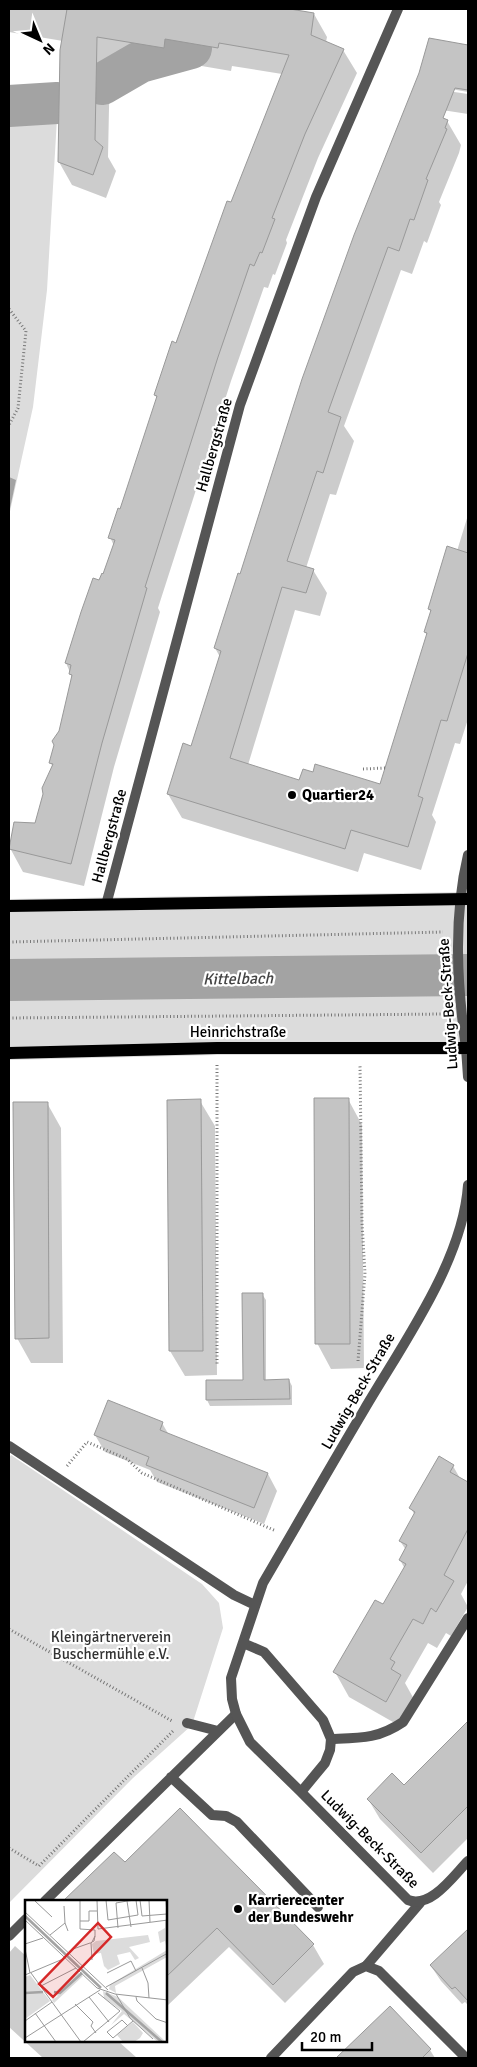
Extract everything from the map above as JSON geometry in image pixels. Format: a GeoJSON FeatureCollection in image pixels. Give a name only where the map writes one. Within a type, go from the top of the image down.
{"type":"FeatureCollection","features":[{"type":"Feature","properties":{"kind":"main road"},"geometry":{"type":"LineString","coordinates":[[9,906],[464,899]]}},
{"type":"Feature","properties":{"kind":"main road","name":"Heinrichstraße"},"geometry":{"type":"LineString","coordinates":[[9,1053],[217,1048],[467,1048]]}},
{"type":"Feature","properties":{"kind":"street","name":"Hallbergstraße"},"geometry":{"type":"LineString","coordinates":[[106,905],[240,405],[316,197],[398,9]]}},
{"type":"Feature","properties":{"kind":"street","name":"Ludwig-Beck-Straße"},"geometry":{"type":"LineString","coordinates":[[468,854],[464,899],[458,932],[461,1014],[467,1048],[468,1077]]}},
{"type":"Feature","properties":{"kind":"street","name":"Ludwig-Beck-Straße"},"geometry":{"type":"LineString","coordinates":[[420,1902],[408,1900],[250,1742],[237,1718],[231,1678],[263,1583],[436,1285],[451,1255],[467,1198],[468,1185]]}},
{"type":"Feature","properties":{"kind":"street"},"geometry":{"type":"LineString","coordinates":[[9,1446],[234,1595],[255,1605]]}},
{"type":"Feature","properties":{"kind":"street"},"geometry":{"type":"LineString","coordinates":[[242,1643],[264,1652],[323,1720],[330,1739],[371,1737],[387,1732],[403,1722],[468,1618]]}},
{"type":"Feature","properties":{"kind":"street"},"geometry":{"type":"LineString","coordinates":[[46,1900],[218,1731],[237,1718]]}},
{"type":"Feature","properties":{"kind":"street"},"geometry":{"type":"LineString","coordinates":[[187,1723],[218,1731]]}},
{"type":"Feature","properties":{"kind":"street","name":"Ludwig-Beck-Straße"},"geometry":{"type":"LineString","coordinates":[[301,1792],[325,1763],[330,1750],[330,1739]]}},
{"type":"Feature","properties":{"kind":"street"},"geometry":{"type":"LineString","coordinates":[[171,1777],[212,1815],[226,1816],[237,1822],[318,1906]]}},
{"type":"Feature","properties":{"kind":"street"},"geometry":{"type":"LineString","coordinates":[[271,2058],[353,1972],[366,1966],[420,1902],[434,1894],[468,1861]]}},
{"type":"Feature","properties":{"kind":"street"},"geometry":{"type":"LineString","coordinates":[[9,1936],[25,1922]]}},
{"type":"Feature","properties":{"kind":"street"},"geometry":{"type":"LineString","coordinates":[[366,1966],[378,1971],[386,1978],[466,2058]]}},
{"type":"Feature","properties":{"kind":"path"},"geometry":{"type":"LineString","coordinates":[[9,309],[26,331],[18,408],[9,425]]}},
{"type":"Feature","properties":{"kind":"path"},"geometry":{"type":"LineString","coordinates":[[363,769],[385,768]]}},
{"type":"Feature","properties":{"kind":"path"},"geometry":{"type":"LineString","coordinates":[[9,942],[458,932]]}},
{"type":"Feature","properties":{"kind":"path"},"geometry":{"type":"LineString","coordinates":[[9,1018],[461,1014]]}},
{"type":"Feature","properties":{"kind":"path"},"geometry":{"type":"LineString","coordinates":[[217,1048],[217,1365]]}},
{"type":"Feature","properties":{"kind":"path"},"geometry":{"type":"LineString","coordinates":[[358,1361],[365,1274],[362,1222],[359,1048]]}},
{"type":"Feature","properties":{"kind":"path"},"geometry":{"type":"LineString","coordinates":[[56,1477],[87,1442],[127,1459],[142,1473],[290,1537]]}},
{"type":"Feature","properties":{"kind":"path"},"geometry":{"type":"LineString","coordinates":[[9,1629],[179,1725],[39,1866],[9,1848]]}},
{"type":"Feature","properties":{"kind":"green space"},"geometry":{"type":"Polygon","coordinates":[[[59,84],[47,290],[33,407],[9,516],[9,87],[59,84]]]}},
{"type":"Feature","properties":{"kind":"green space"},"geometry":{"type":"Polygon","coordinates":[[[468,905],[468,1045],[9,1049],[9,911],[468,905]]]}},
{"type":"Feature","properties":{"kind":"green space","name":"Kleingärtnerverein Buschermühle e.V."},"geometry":{"type":"Polygon","coordinates":[[[11,1455],[202,1584],[219,1603],[223,1628],[192,1725],[133,1778],[9,1903],[9,1458],[11,1455]]]}},
{"type":"Feature","properties":{"kind":"shaded area"},"geometry":{"type":"Polygon","coordinates":[[[9,477],[16,480],[9,513],[9,477]]]}},
{"type":"Feature","properties":{"kind":"building"},"geometry":{"type":"Polygon","coordinates":[[[67,9],[290,9],[314,13],[311,35],[344,49],[305,134],[272,218],[275,219],[262,253],[260,252],[254,266],[250,264],[218,357],[145,587],[147,588],[102,743],[71,864],[9,849],[14,822],[35,823],[43,794],[42,788],[53,764],[49,763],[54,745],[52,741],[59,731],[72,675],[69,674],[71,665],[65,663],[81,612],[93,578],[99,580],[103,574],[115,540],[108,538],[118,508],[120,509],[157,396],[154,395],[172,341],[176,343],[227,201],[231,202],[289,55],[219,43],[218,48],[165,39],[164,48],[97,37],[95,140],[103,147],[93,175],[58,162],[60,50],[67,9]]]}},
{"type":"Feature","properties":{"kind":"building"},"geometry":{"type":"Polygon","coordinates":[[[429,38],[468,45],[468,90],[455,88],[443,118],[448,120],[445,128],[447,129],[426,179],[428,180],[414,220],[410,219],[399,251],[388,247],[328,412],[341,417],[323,473],[317,471],[287,561],[314,569],[306,593],[282,587],[230,758],[299,780],[303,769],[313,772],[315,764],[380,784],[427,633],[424,632],[431,610],[428,609],[447,546],[468,553],[468,653],[447,721],[441,720],[418,796],[423,798],[408,847],[351,830],[345,849],[167,794],[183,743],[191,746],[221,651],[214,648],[238,573],[240,574],[302,379],[354,235],[419,73],[429,38]]]}},
{"type":"Feature","properties":{"kind":"building"},"geometry":{"type":"Polygon","coordinates":[[[314,1098],[349,1098],[350,1344],[315,1344],[314,1098]]]}},
{"type":"Feature","properties":{"kind":"building"},"geometry":{"type":"Polygon","coordinates":[[[201,1099],[203,1351],[169,1351],[167,1100],[201,1099]]]}},
{"type":"Feature","properties":{"kind":"building"},"geometry":{"type":"Polygon","coordinates":[[[13,1102],[48,1102],[49,1338],[15,1339],[13,1102]]]}},
{"type":"Feature","properties":{"kind":"building"},"geometry":{"type":"Polygon","coordinates":[[[242,1293],[263,1293],[264,1380],[289,1379],[290,1399],[206,1400],[206,1380],[243,1380],[242,1293]]]}},
{"type":"Feature","properties":{"kind":"building"},"geometry":{"type":"Polygon","coordinates":[[[108,1400],[163,1422],[160,1430],[268,1473],[254,1508],[146,1465],[149,1457],[94,1435],[108,1400]]]}},
{"type":"Feature","properties":{"kind":"building"},"geometry":{"type":"Polygon","coordinates":[[[439,1456],[454,1465],[450,1472],[468,1482],[468,1529],[444,1575],[454,1581],[436,1612],[431,1608],[423,1624],[413,1619],[390,1659],[395,1662],[391,1669],[401,1675],[386,1702],[333,1672],[375,1600],[383,1604],[406,1564],[399,1560],[407,1545],[399,1541],[415,1512],[409,1508],[439,1456]]]}},
{"type":"Feature","properties":{"kind":"building"},"geometry":{"type":"Polygon","coordinates":[[[468,1721],[468,1806],[421,1853],[367,1799],[392,1773],[404,1785],[468,1721]]]}},
{"type":"Feature","properties":{"kind":"building","name":"Karrierecenter der Bundeswehr"},"geometry":{"type":"Polygon","coordinates":[[[180,1808],[314,1944],[273,1985],[217,1928],[168,1975],[168,1900],[64,1900],[114,1852],[125,1862],[180,1808]]]}},
{"type":"Feature","properties":{"kind":"building"},"geometry":{"type":"Polygon","coordinates":[[[468,1929],[468,2001],[455,1987],[452,1989],[430,1965],[468,1929]]]}},
{"type":"Feature","properties":{"kind":"building"},"geometry":{"type":"Polygon","coordinates":[[[390,2006],[431,2049],[422,2058],[336,2058],[390,2006]]]}},
{"type":"Feature","properties":{"kind":"waterway"},"geometry":{"type":"LineString","coordinates":[[102,84],[140,62],[191,48]]}},
{"type":"Feature","properties":{"kind":"waterway"},"geometry":{"type":"LineString","coordinates":[[9,106],[57,103]]}},
{"type":"Feature","properties":{"kind":"waterway","name":"Kittelbach"},"geometry":{"type":"LineString","coordinates":[[9,980],[468,975]]}},
{"type":"Feature","properties":{"kind":"place","name":"Quartier24"},"geometry":{"type":"Point","coordinates":[292,795]}},
{"type":"Feature","properties":{"kind":"place","name":"Karrierecenter der Bundeswehr"},"geometry":{"type":"Point","coordinates":[238,1909]}}]}
